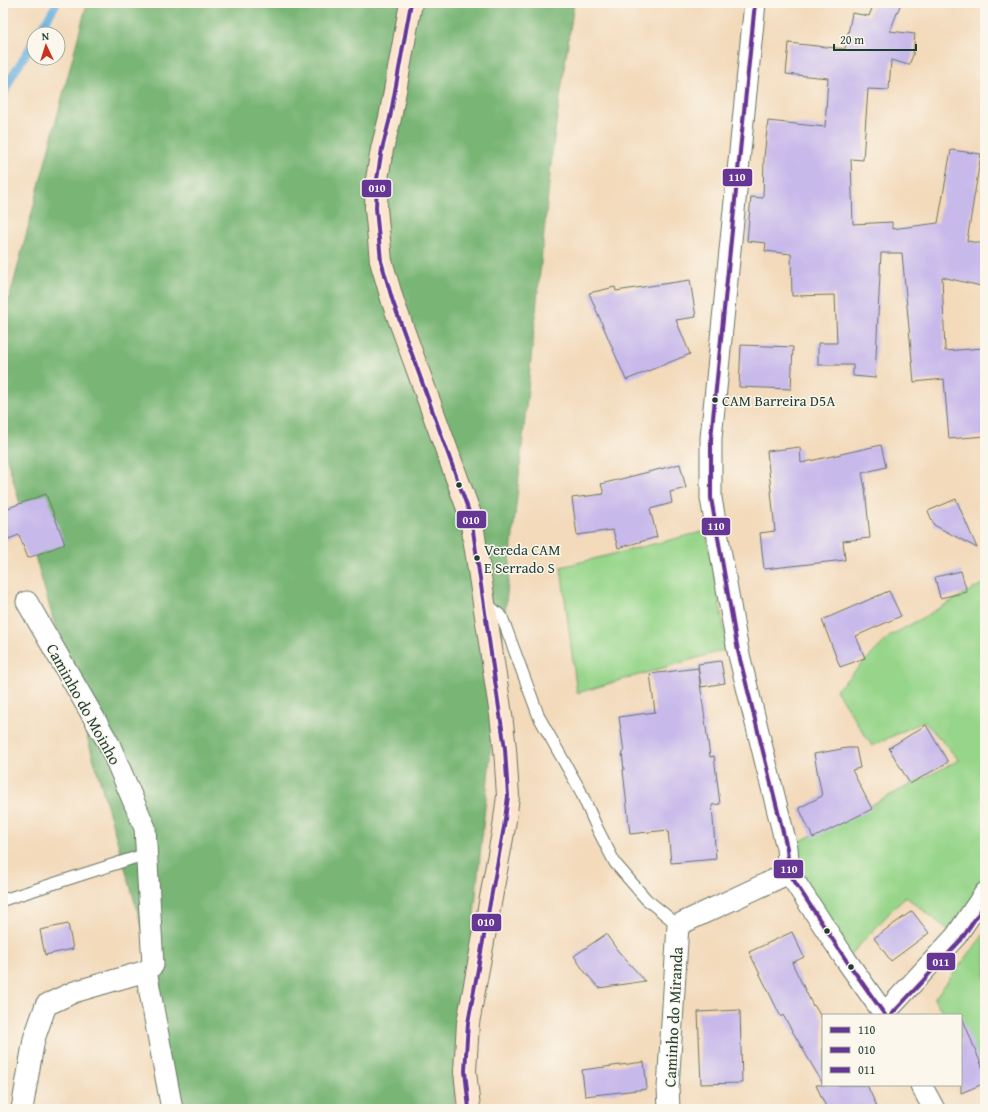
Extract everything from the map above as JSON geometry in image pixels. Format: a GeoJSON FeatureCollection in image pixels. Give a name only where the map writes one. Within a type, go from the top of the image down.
{"type":"FeatureCollection","features":[{"type":"Feature","properties":{"kind":"main road"},"geometry":{"type":"LineString","coordinates":[[411,3],[377,179],[376,208],[381,261],[393,302],[470,517],[501,715],[508,796],[504,827],[468,1023],[465,1071],[469,1109]]}},
{"type":"Feature","properties":{"kind":"street"},"geometry":{"type":"LineString","coordinates":[[755,3],[711,438],[711,498],[738,651],[787,848],[789,873],[846,960],[884,1014]]}},
{"type":"Feature","properties":{"kind":"street","name":"Caminho do Moinho"},"geometry":{"type":"LineString","coordinates":[[27,602],[109,744],[145,828],[153,966],[146,971]]}},
{"type":"Feature","properties":{"kind":"street"},"geometry":{"type":"LineString","coordinates":[[678,925],[789,873]]}},
{"type":"Feature","properties":{"kind":"street"},"geometry":{"type":"LineString","coordinates":[[886,1014],[956,936],[985,893]]}},
{"type":"Feature","properties":{"kind":"street","name":"Caminho do Miranda"},"geometry":{"type":"LineString","coordinates":[[669,1109],[668,1088],[678,925]]}},
{"type":"Feature","properties":{"kind":"street"},"geometry":{"type":"LineString","coordinates":[[22,1109],[34,1039],[46,1005],[74,992],[146,971],[172,1109]]}},
{"type":"Feature","properties":{"kind":"street"},"geometry":{"type":"LineString","coordinates":[[921,1086],[934,1109]]}},
{"type":"Feature","properties":{"kind":"lane"},"geometry":{"type":"LineString","coordinates":[[484,601],[502,617],[539,717],[580,790],[615,863],[646,898],[678,925]]}},
{"type":"Feature","properties":{"kind":"lane"},"geometry":{"type":"LineString","coordinates":[[3,900],[146,854]]}},
{"type":"Feature","properties":{"kind":"green space"},"geometry":{"type":"Polygon","coordinates":[[[87,3],[574,3],[553,145],[454,1109],[175,1109],[153,965],[3,445],[3,323],[87,3]]]}},
{"type":"Feature","properties":{"kind":"green space"},"geometry":{"type":"Polygon","coordinates":[[[706,531],[728,649],[577,693],[561,567],[706,531]]]}},
{"type":"Feature","properties":{"kind":"green space"},"geometry":{"type":"Polygon","coordinates":[[[982,584],[985,588],[985,893],[956,936],[905,896],[846,960],[787,848],[959,760],[924,721],[872,746],[836,690],[890,636],[982,584]]]}},
{"type":"Feature","properties":{"kind":"green space"},"geometry":{"type":"Polygon","coordinates":[[[985,933],[985,1075],[962,1040],[962,1014],[944,1014],[934,999],[985,933]]]}},
{"type":"Feature","properties":{"kind":"building"},"geometry":{"type":"Polygon","coordinates":[[[874,3],[901,3],[890,31],[915,34],[913,55],[909,65],[891,60],[889,90],[868,89],[863,160],[851,159],[853,224],[892,222],[892,229],[938,223],[951,150],[981,154],[967,241],[985,244],[985,287],[942,277],[945,351],[984,348],[985,436],[949,439],[944,379],[914,382],[902,253],[881,253],[875,378],[853,376],[853,365],[818,365],[818,343],[837,343],[835,295],[792,296],[791,254],[765,251],[766,243],[747,241],[751,197],[763,198],[764,157],[768,121],[825,127],[828,78],[786,74],[789,43],[845,49],[852,13],[869,16],[874,3]]]}},
{"type":"Feature","properties":{"kind":"building"},"geometry":{"type":"Polygon","coordinates":[[[690,280],[696,317],[676,320],[690,354],[626,380],[589,293],[615,287],[616,291],[690,280]]]}},
{"type":"Feature","properties":{"kind":"building"},"geometry":{"type":"Polygon","coordinates":[[[741,345],[793,347],[791,389],[739,387],[741,345]]]}},
{"type":"Feature","properties":{"kind":"building"},"geometry":{"type":"Polygon","coordinates":[[[881,445],[886,467],[862,473],[870,538],[843,541],[845,560],[764,569],[760,533],[775,531],[767,451],[800,447],[801,463],[881,445]]]}},
{"type":"Feature","properties":{"kind":"building"},"geometry":{"type":"Polygon","coordinates":[[[680,464],[686,488],[670,492],[672,503],[650,509],[657,537],[618,548],[613,530],[577,535],[572,498],[604,494],[601,484],[680,464]]]}},
{"type":"Feature","properties":{"kind":"building"},"geometry":{"type":"Polygon","coordinates":[[[46,494],[65,544],[28,558],[19,535],[3,541],[3,510],[46,494]]]}},
{"type":"Feature","properties":{"kind":"building"},"geometry":{"type":"Polygon","coordinates":[[[956,499],[977,548],[934,525],[928,511],[956,499]]]}},
{"type":"Feature","properties":{"kind":"building"},"geometry":{"type":"Polygon","coordinates":[[[961,571],[967,592],[940,598],[935,577],[961,571]]]}},
{"type":"Feature","properties":{"kind":"building"},"geometry":{"type":"Polygon","coordinates":[[[889,591],[901,616],[856,636],[865,658],[840,667],[822,620],[889,591]]]}},
{"type":"Feature","properties":{"kind":"building"},"geometry":{"type":"Polygon","coordinates":[[[721,661],[725,683],[701,687],[698,664],[721,661]]]}},
{"type":"Feature","properties":{"kind":"building"},"geometry":{"type":"Polygon","coordinates":[[[698,668],[710,757],[714,756],[720,804],[712,805],[716,859],[671,863],[668,830],[630,834],[623,770],[622,752],[624,752],[619,717],[655,712],[650,674],[698,668]]]}},
{"type":"Feature","properties":{"kind":"building"},"geometry":{"type":"Polygon","coordinates":[[[926,725],[948,762],[910,784],[889,748],[926,725]]]}},
{"type":"Feature","properties":{"kind":"building"},"geometry":{"type":"Polygon","coordinates":[[[847,748],[856,748],[860,768],[852,770],[872,809],[813,838],[799,808],[822,796],[814,754],[847,748]]]}},
{"type":"Feature","properties":{"kind":"building"},"geometry":{"type":"Polygon","coordinates":[[[912,911],[929,933],[891,961],[874,938],[912,911]]]}},
{"type":"Feature","properties":{"kind":"building"},"geometry":{"type":"Polygon","coordinates":[[[68,924],[73,949],[45,955],[40,930],[68,924]]]}},
{"type":"Feature","properties":{"kind":"building"},"geometry":{"type":"Polygon","coordinates":[[[792,932],[804,957],[792,963],[813,1006],[814,1005],[822,1018],[822,1082],[783,1015],[781,1017],[749,952],[792,932]]]}},
{"type":"Feature","properties":{"kind":"building"},"geometry":{"type":"Polygon","coordinates":[[[606,934],[618,951],[645,981],[599,988],[584,971],[574,956],[606,934]]]}},
{"type":"Feature","properties":{"kind":"building"},"geometry":{"type":"Polygon","coordinates":[[[740,1010],[742,1083],[701,1084],[698,1012],[740,1010]]]}},
{"type":"Feature","properties":{"kind":"building"},"geometry":{"type":"Polygon","coordinates":[[[962,1017],[985,1074],[985,1083],[961,1093],[962,1017]]]}},
{"type":"Feature","properties":{"kind":"building"},"geometry":{"type":"Polygon","coordinates":[[[644,1062],[647,1089],[585,1096],[582,1070],[644,1062]]]}},
{"type":"Feature","properties":{"kind":"building"},"geometry":{"type":"Polygon","coordinates":[[[816,1085],[867,1086],[878,1109],[827,1109],[816,1085]]]}},
{"type":"Feature","properties":{"kind":"waterway"},"geometry":{"type":"LineString","coordinates":[[43,26],[57,3]]}},
{"type":"Feature","properties":{"kind":"waterway"},"geometry":{"type":"LineString","coordinates":[[3,96],[12,76],[26,54]]}},
{"type":"Feature","properties":{"kind":"transit line","name":"010"},"geometry":{"type":"LineString","coordinates":[[411,3],[377,179],[376,208],[381,261],[393,302],[471,517],[505,749],[508,796],[504,827],[468,1023],[465,1071],[469,1109]]}},
{"type":"Feature","properties":{"kind":"transit line","name":"110"},"geometry":{"type":"LineString","coordinates":[[755,3],[711,438],[711,498],[738,651],[787,848],[789,873],[846,960],[884,1014]]}},
{"type":"Feature","properties":{"kind":"transit line","name":"011"},"geometry":{"type":"LineString","coordinates":[[892,1014],[961,940],[985,904]]}},
{"type":"Feature","properties":{"kind":"place","name":"CAM Barreira D5A"},"geometry":{"type":"Point","coordinates":[715,400]}},
{"type":"Feature","properties":{"kind":"place","name":"Vereda CAM E Serrado S"},"geometry":{"type":"Point","coordinates":[477,558]}}]}
